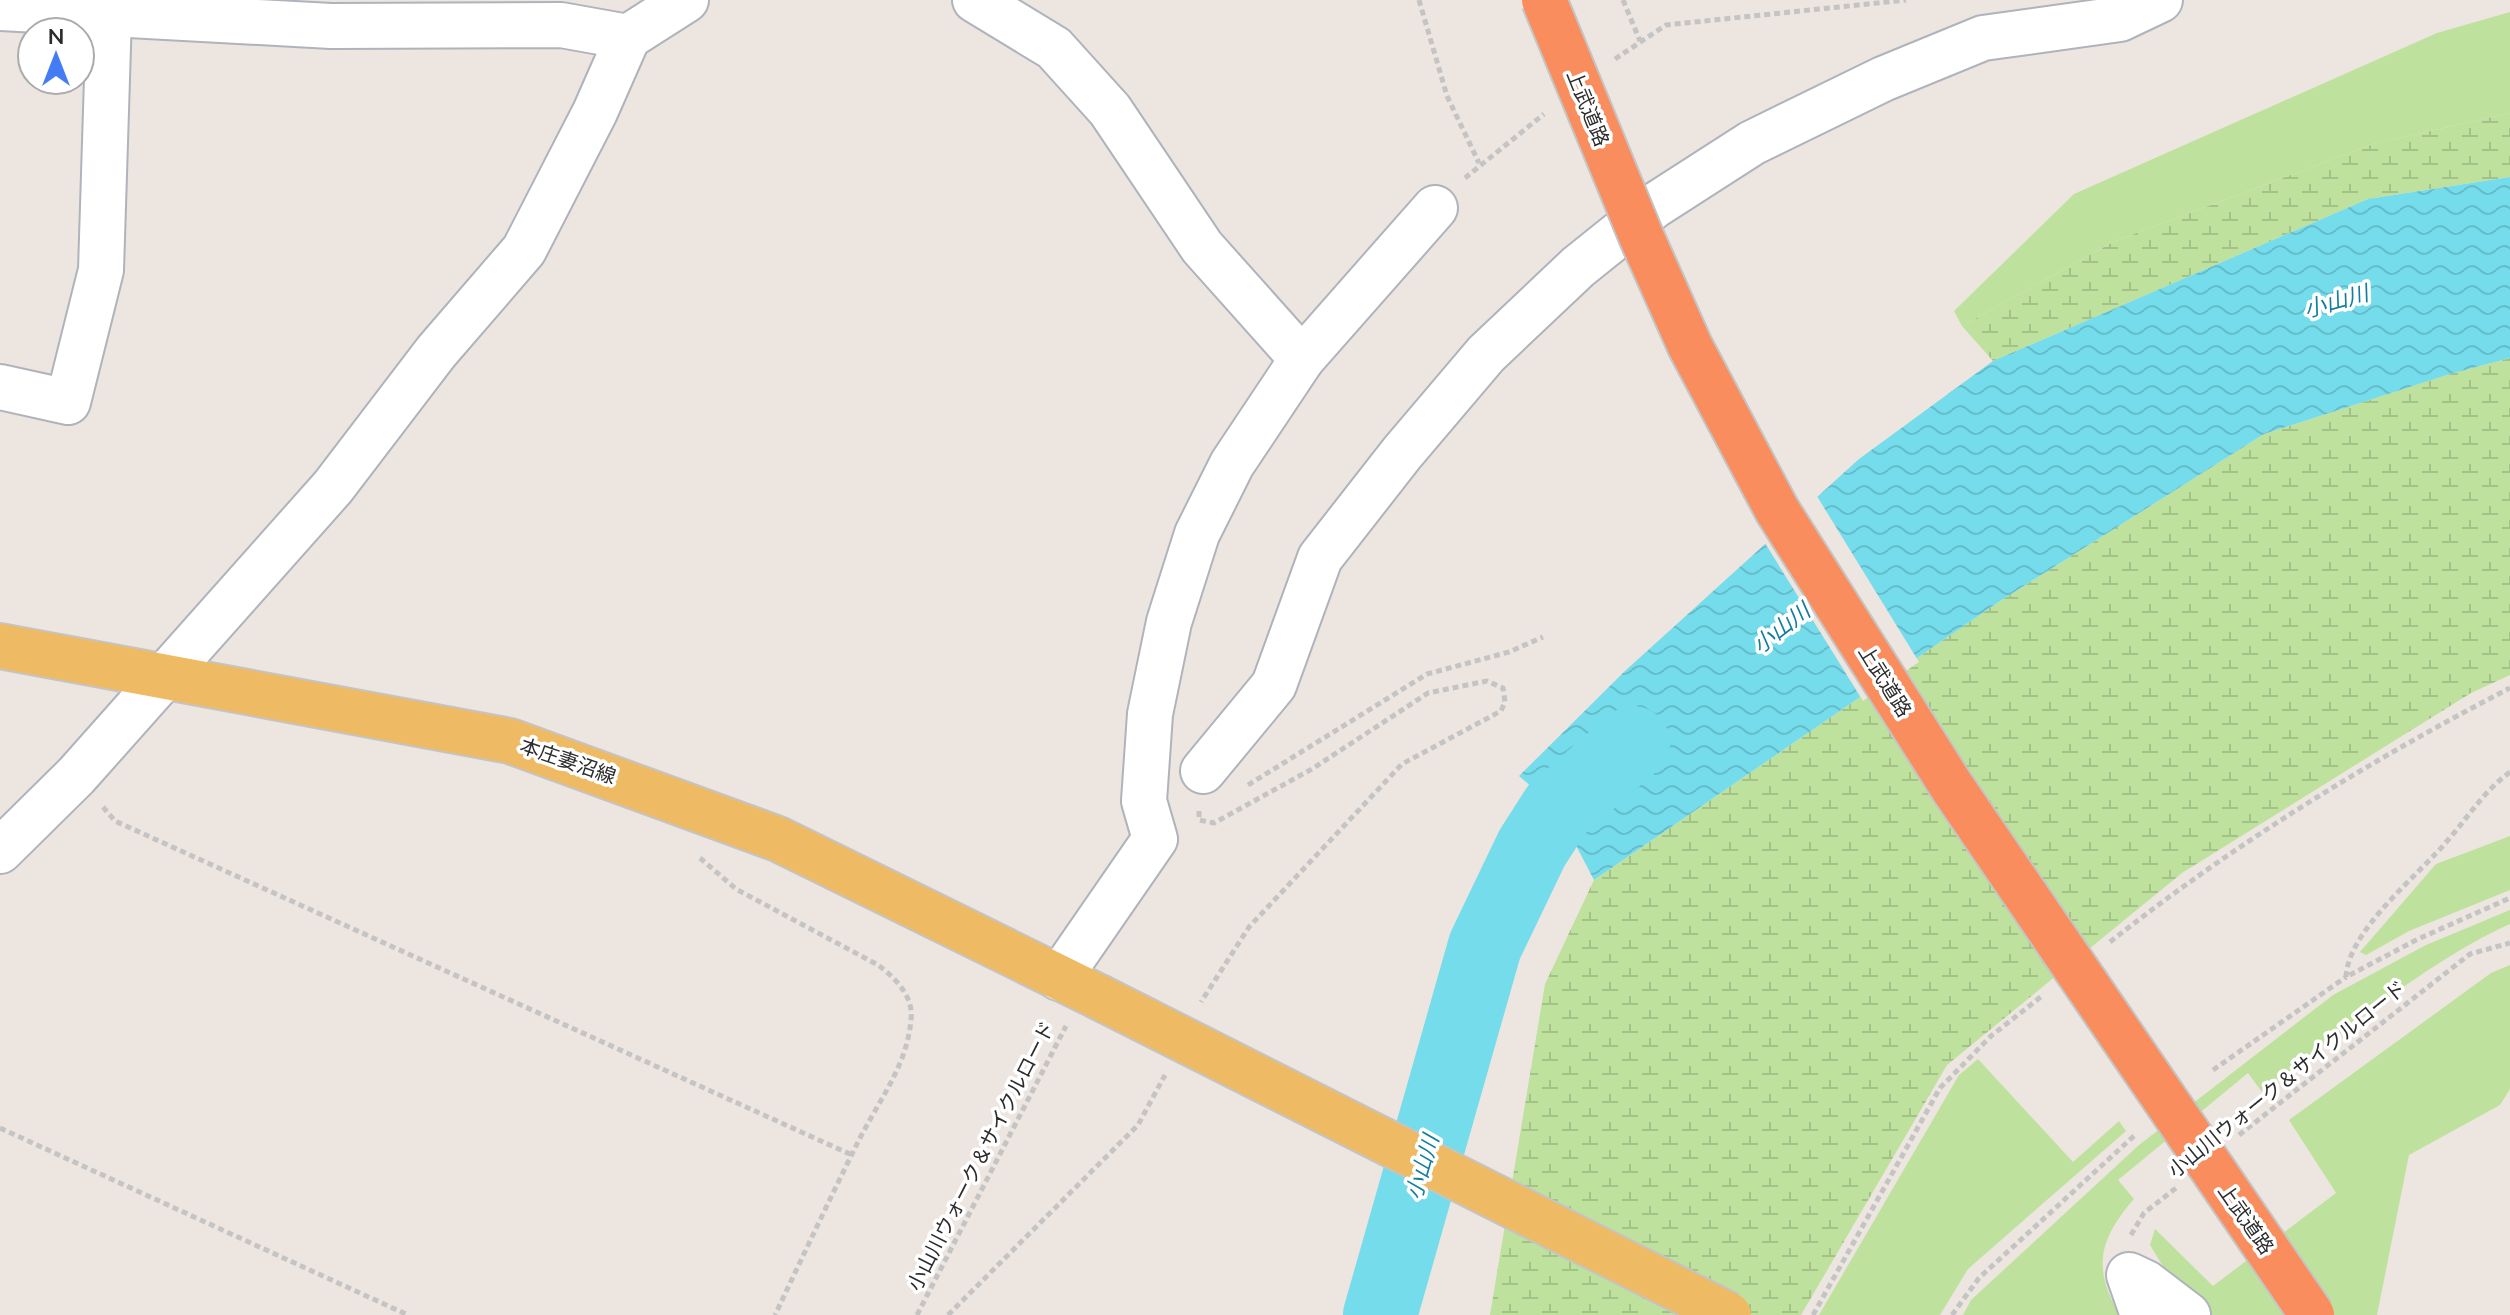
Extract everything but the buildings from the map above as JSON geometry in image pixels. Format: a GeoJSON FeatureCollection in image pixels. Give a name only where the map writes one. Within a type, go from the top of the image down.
{"type":"FeatureCollection","features":[{"type":"Feature","properties":{"kind":"highway","name":"上武道路"},"geometry":{"type":"LineString","coordinates":[[1544,0],[1690,346],[1777,510],[1952,787],[2312,1315]]}},
{"type":"Feature","properties":{"kind":"main road","name":"本庄妻沼線"},"geometry":{"type":"LineString","coordinates":[[0,646],[510,741],[685,802],[778,839],[1074,1000],[1729,1315]]}},
{"type":"Feature","properties":{"kind":"street"},"geometry":{"type":"LineString","coordinates":[[0,851],[76,776],[333,487],[436,352],[524,250],[595,112],[628,37],[686,0]]}},
{"type":"Feature","properties":{"kind":"street"},"geometry":{"type":"LineString","coordinates":[[975,0],[1054,48],[1110,110],[1202,247],[1302,359]]}},
{"type":"Feature","properties":{"kind":"street"},"geometry":{"type":"LineString","coordinates":[[1203,771],[1274,685],[1320,558],[1402,453],[1486,354],[1578,267],[1632,224],[1752,143],[1883,79],[1983,38],[2120,19],[2160,0]]}},
{"type":"Feature","properties":{"kind":"street"},"geometry":{"type":"LineString","coordinates":[[0,8],[331,26],[561,25],[628,37]]}},
{"type":"Feature","properties":{"kind":"street"},"geometry":{"type":"LineString","coordinates":[[0,387],[68,402],[101,270],[109,15]]}},
{"type":"Feature","properties":{"kind":"street"},"geometry":{"type":"LineString","coordinates":[[1074,1000],[1155,839],[1144,801],[1150,714],[1169,622],[1197,534],[1232,464],[1302,359],[1435,208]]}},
{"type":"Feature","properties":{"kind":"street"},"geometry":{"type":"LineString","coordinates":[[2136,1295],[2146,1283],[2188,1315]]}},
{"type":"Feature","properties":{"kind":"path"},"geometry":{"type":"LineString","coordinates":[[1419,0],[1447,96],[1479,163]]}},
{"type":"Feature","properties":{"kind":"path"},"geometry":{"type":"LineString","coordinates":[[1623,0],[1640,41]]}},
{"type":"Feature","properties":{"kind":"path"},"geometry":{"type":"LineString","coordinates":[[1603,69],[1666,25],[1906,0]]}},
{"type":"Feature","properties":{"kind":"path"},"geometry":{"type":"LineString","coordinates":[[1435,208],[1479,163],[1553,106]]}},
{"type":"Feature","properties":{"kind":"path"},"geometry":{"type":"LineString","coordinates":[[1199,1007],[1249,927],[1402,764],[1501,711],[1505,695],[1503,688],[1487,681],[1428,693],[1312,769],[1214,823],[1199,820],[1203,771],[1230,786],[1256,782],[1427,674],[1509,652],[1543,637]]}},
{"type":"Feature","properties":{"kind":"path"},"geometry":{"type":"LineString","coordinates":[[2346,977],[2347,963],[2376,917],[2449,839],[2485,791],[2510,772]]}},
{"type":"Feature","properties":{"kind":"path"},"geometry":{"type":"LineString","coordinates":[[76,776],[115,821],[852,1155]]}},
{"type":"Feature","properties":{"kind":"path"},"geometry":{"type":"LineString","coordinates":[[685,802],[683,822],[693,851],[736,889],[878,965],[896,979],[905,994],[912,1017],[899,1069],[852,1155],[775,1315]]}},
{"type":"Feature","properties":{"kind":"path","name":"小山川ウォーク＆サイクルロード"},"geometry":{"type":"LineString","coordinates":[[2213,1070],[2346,977],[2418,939],[2510,898]]}},
{"type":"Feature","properties":{"kind":"path","name":"小山川ウォーク＆サイクルロード"},"geometry":{"type":"LineString","coordinates":[[2228,1144],[2470,954],[2510,943]]}},
{"type":"Feature","properties":{"kind":"path","name":"小山川ウォーク＆サイクルロード"},"geometry":{"type":"LineString","coordinates":[[917,1315],[1074,1000]]}},
{"type":"Feature","properties":{"kind":"path"},"geometry":{"type":"LineString","coordinates":[[948,1315],[1138,1125],[1166,1074]]}},
{"type":"Feature","properties":{"kind":"path"},"geometry":{"type":"LineString","coordinates":[[0,1128],[408,1315]]}},
{"type":"Feature","properties":{"kind":"path"},"geometry":{"type":"LineString","coordinates":[[1952,1315],[1979,1278],[2135,1135]]}},
{"type":"Feature","properties":{"kind":"path","name":"小山川ウォーク＆サイクルロード"},"geometry":{"type":"LineString","coordinates":[[2136,1295],[2129,1241],[2136,1222],[2181,1183]]}},
{"type":"Feature","properties":{"kind":"green space"},"geometry":{"type":"Polygon","coordinates":[[[2510,12],[2510,113],[2373,144],[2113,242],[1962,326],[1954,311],[2074,194],[2437,33],[2510,12]]]}},
{"type":"Feature","properties":{"kind":"green space"},"geometry":{"type":"Polygon","coordinates":[[[2510,113],[2510,177],[2368,199],[1993,361],[1962,326],[2113,242],[2373,144],[2510,113]]]}},
{"type":"Feature","properties":{"kind":"green space"},"geometry":{"type":"Polygon","coordinates":[[[2510,358],[2510,675],[2471,693],[2182,873],[1947,1065],[1801,1315],[1490,1315],[1545,984],[1594,880],[1997,603],[2264,434],[2450,374],[2510,358]]]}},
{"type":"Feature","properties":{"kind":"green space"},"geometry":{"type":"Polygon","coordinates":[[[2510,836],[2510,890],[2409,931],[2366,955],[2360,952],[2436,864],[2510,836]]]}},
{"type":"Feature","properties":{"kind":"green space"},"geometry":{"type":"Polygon","coordinates":[[[2510,910],[2510,924],[2415,979],[2262,1092],[2248,1073],[2118,1180],[2134,1199],[2107,1241],[2103,1269],[2105,1283],[2120,1315],[1963,1315],[1971,1300],[2139,1145],[2333,995],[2426,945],[2510,910]]]}},
{"type":"Feature","properties":{"kind":"green space"},"geometry":{"type":"Polygon","coordinates":[[[2510,965],[2510,1089],[2500,1105],[2409,1155],[2377,1315],[2211,1315],[2170,1278],[2150,1245],[2155,1229],[2213,1286],[2336,1193],[2289,1120],[2491,973],[2510,965]]]}},
{"type":"Feature","properties":{"kind":"green space"},"geometry":{"type":"Polygon","coordinates":[[[1978,1059],[2073,1162],[2119,1121],[2126,1131],[1968,1269],[1940,1315],[1819,1315],[1959,1075],[1978,1059]]]}},
{"type":"Feature","properties":{"kind":"water"},"geometry":{"type":"Polygon","coordinates":[[[2510,177],[2510,358],[2450,374],[2264,434],[1997,603],[1594,880],[1557,809],[1519,776],[1625,671],[1859,459],[1993,361],[2368,199],[2510,177]]]}},
{"type":"Feature","properties":{"kind":"pier"},"geometry":{"type":"Polygon","coordinates":[[[1815,493],[1919,662],[1863,701],[1763,540],[1815,493]]]}},
{"type":"Feature","properties":{"kind":"waterway","name":"小山川"},"geometry":{"type":"LineString","coordinates":[[1380,1315],[1485,946],[1532,848],[1557,809],[1633,743]]}}]}
